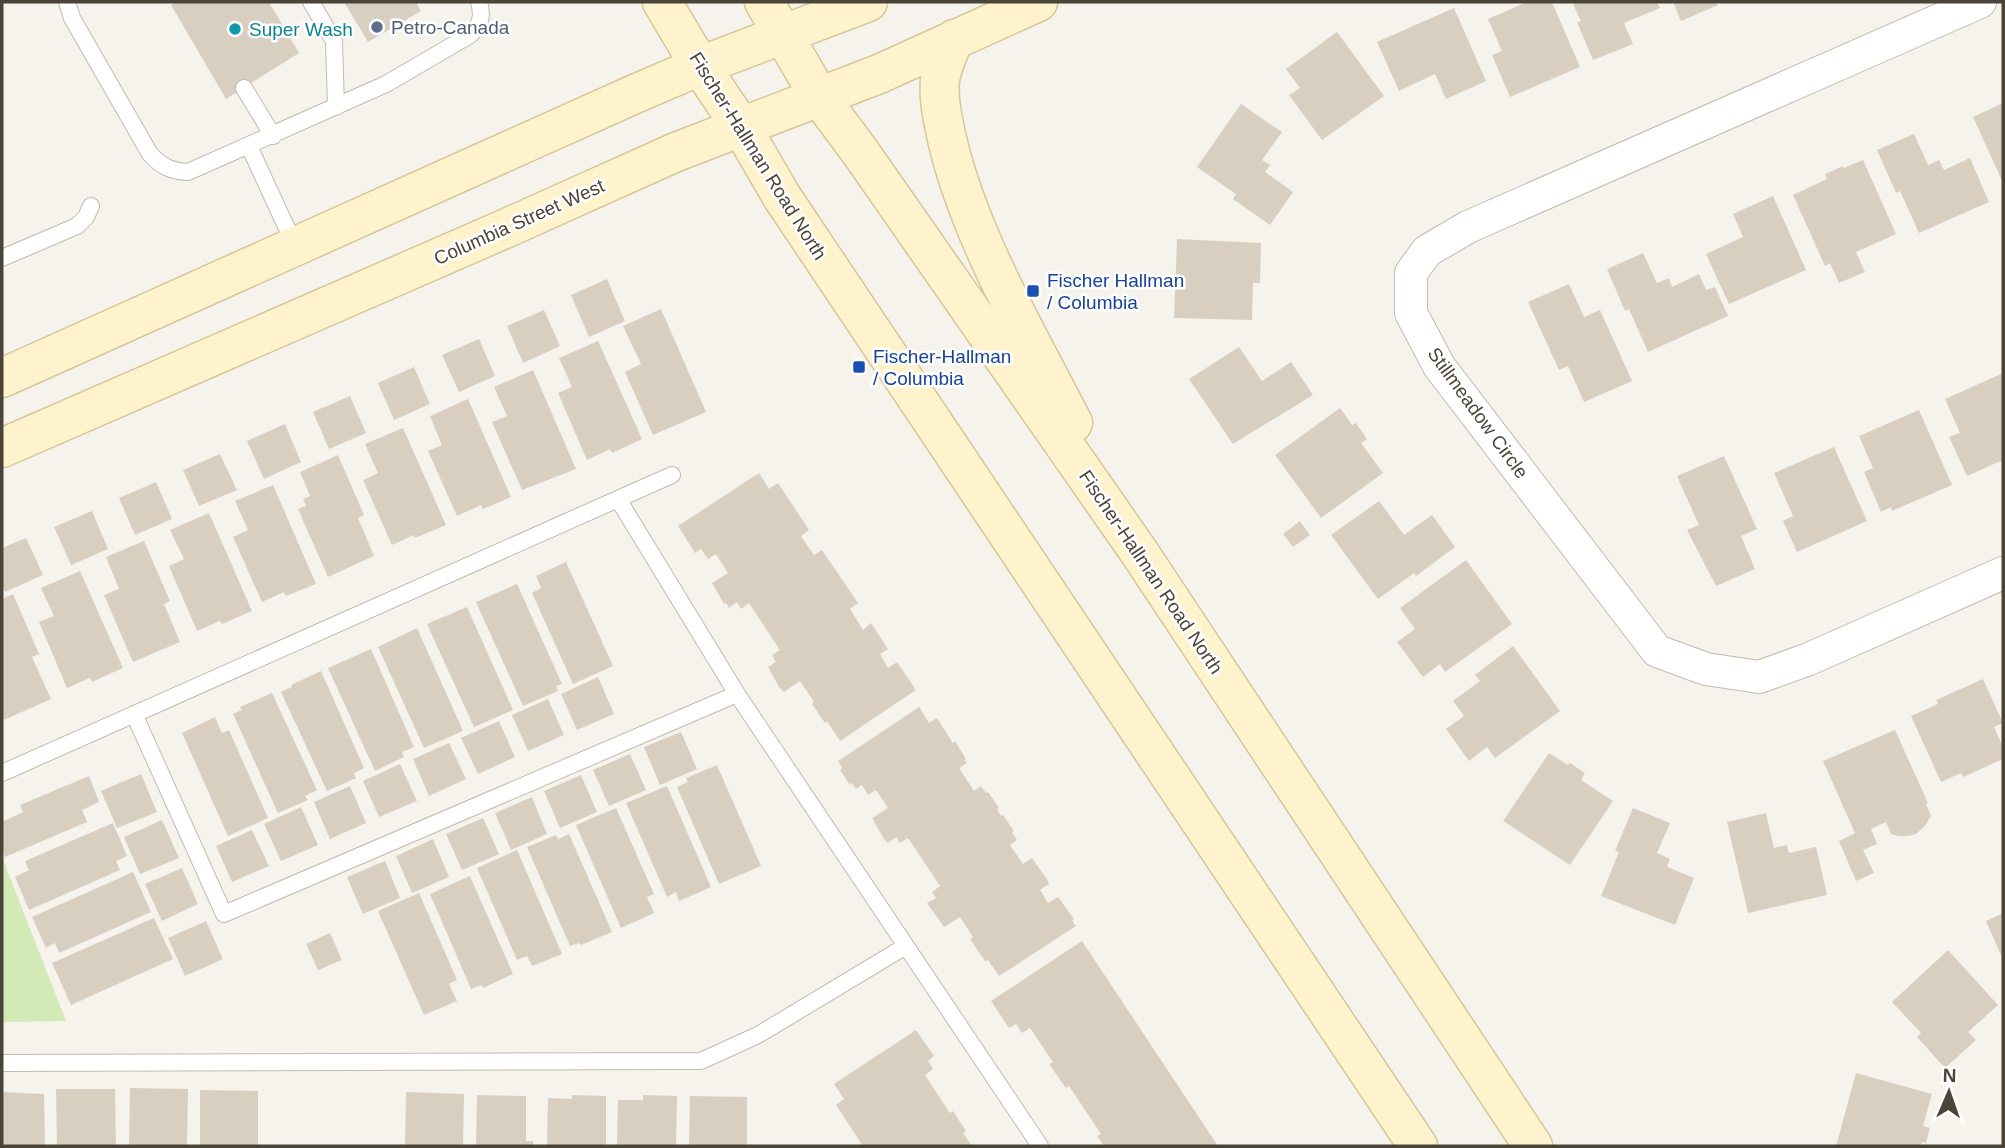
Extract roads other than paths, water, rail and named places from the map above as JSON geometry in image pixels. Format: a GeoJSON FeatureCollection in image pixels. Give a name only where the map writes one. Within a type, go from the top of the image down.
{"type":"FeatureCollection","features":[{"type":"Feature","properties":{"kind":"main road","name":"Fischer-Hallman Road North"},"geometry":{"type":"LineString","coordinates":[[662,2],[796,218],[1418,1146]]}},
{"type":"Feature","properties":{"kind":"main road"},"geometry":{"type":"LineString","coordinates":[[2,378],[701,66],[773,18],[868,2]]}},
{"type":"Feature","properties":{"kind":"main road","name":"Columbia Street West"},"geometry":{"type":"LineString","coordinates":[[2,448],[676,152],[879,74],[1038,2]]}},
{"type":"Feature","properties":{"kind":"main road","name":"Fischer-Hallman Road North"},"geometry":{"type":"LineString","coordinates":[[773,18],[820,98],[869,164],[1139,552],[1533,1146]]}},
{"type":"Feature","properties":{"kind":"main road"},"geometry":{"type":"LineString","coordinates":[[954,39],[940,79],[942,115],[952,161],[971,216],[1001,281],[1139,552]]}},
{"type":"Feature","properties":{"kind":"street","name":"Stillmeadow Circle"},"geometry":{"type":"LineString","coordinates":[[1980,2],[1468,227],[1427,251],[1411,274],[1411,313],[1439,366],[1657,651],[1706,670],[1759,677],[1809,659],[2003,573]]}},
{"type":"Feature","properties":{"kind":"lane"},"geometry":{"type":"LineString","coordinates":[[66,2],[72,18],[150,154],[160,165],[173,172],[188,172],[202,167],[387,84],[470,35],[481,19],[479,2]]}},
{"type":"Feature","properties":{"kind":"lane"},"geometry":{"type":"LineString","coordinates":[[311,2],[334,41],[336,107]]}},
{"type":"Feature","properties":{"kind":"lane"},"geometry":{"type":"LineString","coordinates":[[244,88],[273,136]]}},
{"type":"Feature","properties":{"kind":"lane"},"geometry":{"type":"LineString","coordinates":[[249,146],[295,246]]}},
{"type":"Feature","properties":{"kind":"lane"},"geometry":{"type":"LineString","coordinates":[[2,258],[77,226],[86,217],[91,206]]}},
{"type":"Feature","properties":{"kind":"lane"},"geometry":{"type":"LineString","coordinates":[[2,773],[672,475]]}},
{"type":"Feature","properties":{"kind":"lane"},"geometry":{"type":"LineString","coordinates":[[618,499],[737,694],[1040,1146]]}},
{"type":"Feature","properties":{"kind":"lane"},"geometry":{"type":"LineString","coordinates":[[134,714],[224,914],[737,694]]}},
{"type":"Feature","properties":{"kind":"lane"},"geometry":{"type":"LineString","coordinates":[[2,1063],[701,1061],[758,1035],[906,946]]}},
{"type":"Feature","properties":{"kind":"place","name":"Petro-Canada"},"geometry":{"type":"Point","coordinates":[377,27]}},
{"type":"Feature","properties":{"kind":"place","name":"Super Wash"},"geometry":{"type":"Point","coordinates":[235,29]}},
{"type":"Feature","properties":{"kind":"place","name":"Fischer Hallman / Columbia"},"geometry":{"type":"Point","coordinates":[1033,291]}},
{"type":"Feature","properties":{"kind":"place","name":"Fischer-Hallman / Columbia"},"geometry":{"type":"Point","coordinates":[859,367]}}]}
